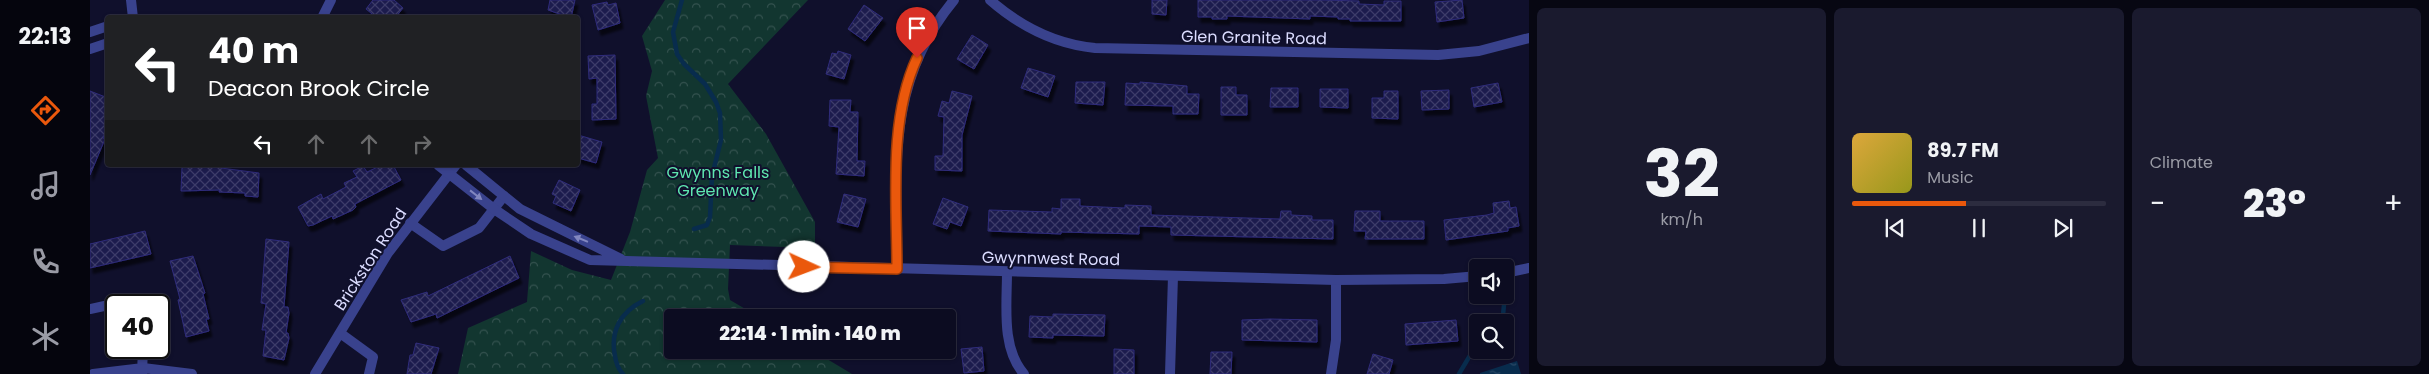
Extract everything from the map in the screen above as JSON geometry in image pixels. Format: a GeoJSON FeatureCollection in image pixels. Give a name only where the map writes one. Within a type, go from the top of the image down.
{"type":"FeatureCollection","features":[{"type":"Feature","properties":{"kind":"street"},"geometry":{"type":"LineString","coordinates":[[131,0],[133,15]]}},
{"type":"Feature","properties":{"kind":"street"},"geometry":{"type":"LineString","coordinates":[[324,15],[331,0]]}},
{"type":"Feature","properties":{"kind":"street"},"geometry":{"type":"LineString","coordinates":[[897,269],[898,144],[902,104],[911,72],[923,45],[941,15],[954,0]]}},
{"type":"Feature","properties":{"kind":"street","name":"Glen Granite Road"},"geometry":{"type":"LineString","coordinates":[[990,0],[1006,14],[1052,40],[1073,46],[1095,48],[1438,56],[1478,50],[1529,38]]}},
{"type":"Feature","properties":{"kind":"street"},"geometry":{"type":"LineString","coordinates":[[90,32],[105,27]]}},
{"type":"Feature","properties":{"kind":"street"},"geometry":{"type":"LineString","coordinates":[[90,50],[105,44]]}},
{"type":"Feature","properties":{"kind":"street","name":"Gwynnwest Road"},"geometry":{"type":"LineString","coordinates":[[440,167],[494,209],[531,234],[590,260],[1336,280],[1418,280],[1469,277]]}},
{"type":"Feature","properties":{"kind":"street","name":"Brickston Road"},"geometry":{"type":"LineString","coordinates":[[315,374],[388,253],[454,167]]}},
{"type":"Feature","properties":{"kind":"street","name":"Gwynnwest Road"},"geometry":{"type":"LineString","coordinates":[[468,167],[504,196],[544,222],[624,261]]}},
{"type":"Feature","properties":{"kind":"street"},"geometry":{"type":"LineString","coordinates":[[410,223],[442,246],[479,228],[504,196]]}},
{"type":"Feature","properties":{"kind":"street"},"geometry":{"type":"LineString","coordinates":[[1514,270],[1529,268]]}},
{"type":"Feature","properties":{"kind":"street"},"geometry":{"type":"LineString","coordinates":[[1007,272],[1007,320],[1010,345],[1015,362],[1024,374]]}},
{"type":"Feature","properties":{"kind":"street"},"geometry":{"type":"LineString","coordinates":[[1170,374],[1173,276]]}},
{"type":"Feature","properties":{"kind":"street"},"geometry":{"type":"LineString","coordinates":[[1331,374],[1336,340],[1336,280]]}},
{"type":"Feature","properties":{"kind":"street"},"geometry":{"type":"LineString","coordinates":[[90,309],[105,306]]}},
{"type":"Feature","properties":{"kind":"street"},"geometry":{"type":"LineString","coordinates":[[340,333],[373,357],[369,374]]}},
{"type":"Feature","properties":{"kind":"street"},"geometry":{"type":"LineString","coordinates":[[93,374],[143,371],[192,374]]}},
{"type":"Feature","properties":{"kind":"green space","name":"Gwynns Falls Greenway"},"geometry":{"type":"Polygon","coordinates":[[[665,0],[808,0],[728,84],[766,134],[815,222],[815,248],[730,245],[728,289],[730,300],[745,309],[664,309],[664,359],[827,359],[852,374],[458,374],[468,328],[527,302],[531,251],[572,270],[611,280],[630,232],[647,170],[658,158],[646,96],[652,71],[642,36],[665,0]]]}},
{"type":"Feature","properties":{"kind":"water"},"geometry":{"type":"Polygon","coordinates":[[[1517,361],[1521,374],[1480,374],[1480,373],[1517,361]]]}},
{"type":"Feature","properties":{"kind":"building"},"geometry":{"type":"Polygon","coordinates":[[[373,0],[394,0],[403,8],[397,15],[373,15],[366,9],[373,0]]]}},
{"type":"Feature","properties":{"kind":"building"},"geometry":{"type":"Polygon","coordinates":[[[550,0],[575,0],[572,15],[562,15],[548,10],[550,0]]]}},
{"type":"Feature","properties":{"kind":"building"},"geometry":{"type":"Polygon","coordinates":[[[1152,0],[1167,0],[1166,15],[1152,14],[1152,0]]]}},
{"type":"Feature","properties":{"kind":"building"},"geometry":{"type":"Polygon","coordinates":[[[1198,0],[1322,0],[1359,1],[1359,4],[1384,5],[1384,1],[1401,1],[1401,21],[1350,21],[1350,19],[1338,19],[1338,17],[1310,16],[1310,19],[1227,16],[1227,19],[1212,19],[1212,17],[1198,17],[1198,0]]]}},
{"type":"Feature","properties":{"kind":"building"},"geometry":{"type":"Polygon","coordinates":[[[1462,0],[1464,18],[1437,22],[1435,2],[1462,0]]]}},
{"type":"Feature","properties":{"kind":"building"},"geometry":{"type":"Polygon","coordinates":[[[607,2],[608,5],[616,3],[620,23],[598,30],[592,5],[607,2]]]}},
{"type":"Feature","properties":{"kind":"building"},"geometry":{"type":"Polygon","coordinates":[[[864,5],[883,18],[865,41],[848,29],[864,5]]]}},
{"type":"Feature","properties":{"kind":"building"},"geometry":{"type":"Polygon","coordinates":[[[972,35],[988,45],[974,69],[957,59],[972,35]]]}},
{"type":"Feature","properties":{"kind":"building"},"geometry":{"type":"Polygon","coordinates":[[[838,51],[851,55],[844,79],[826,74],[832,53],[837,54],[838,51]]]}},
{"type":"Feature","properties":{"kind":"building"},"geometry":{"type":"Polygon","coordinates":[[[615,55],[616,119],[592,120],[592,104],[597,104],[597,78],[589,79],[588,56],[615,55]]]}},
{"type":"Feature","properties":{"kind":"building"},"geometry":{"type":"Polygon","coordinates":[[[1028,68],[1055,76],[1048,97],[1021,88],[1028,68]]]}},
{"type":"Feature","properties":{"kind":"building"},"geometry":{"type":"Polygon","coordinates":[[[1076,82],[1105,82],[1103,105],[1075,103],[1076,82]]]}},
{"type":"Feature","properties":{"kind":"building"},"geometry":{"type":"Polygon","coordinates":[[[1140,82],[1187,86],[1187,94],[1199,94],[1198,114],[1173,114],[1173,106],[1125,105],[1126,83],[1140,84],[1140,82]]]}},
{"type":"Feature","properties":{"kind":"building"},"geometry":{"type":"Polygon","coordinates":[[[1498,83],[1502,102],[1474,107],[1471,88],[1498,83]]]}},
{"type":"Feature","properties":{"kind":"building"},"geometry":{"type":"Polygon","coordinates":[[[1221,87],[1236,87],[1236,95],[1247,95],[1247,115],[1221,115],[1221,87]]]}},
{"type":"Feature","properties":{"kind":"building"},"geometry":{"type":"Polygon","coordinates":[[[1271,88],[1298,88],[1298,107],[1270,107],[1271,88]]]}},
{"type":"Feature","properties":{"kind":"building"},"geometry":{"type":"Polygon","coordinates":[[[1320,89],[1348,89],[1348,108],[1320,107],[1320,89]]]}},
{"type":"Feature","properties":{"kind":"building"},"geometry":{"type":"Polygon","coordinates":[[[1449,90],[1449,109],[1422,110],[1421,91],[1449,90]]]}},
{"type":"Feature","properties":{"kind":"building"},"geometry":{"type":"Polygon","coordinates":[[[90,91],[105,97],[105,134],[103,138],[105,139],[90,175],[90,91]]]}},
{"type":"Feature","properties":{"kind":"building"},"geometry":{"type":"Polygon","coordinates":[[[952,91],[972,96],[962,135],[962,171],[935,170],[935,156],[943,156],[944,117],[938,116],[942,101],[949,103],[952,91]]]}},
{"type":"Feature","properties":{"kind":"building"},"geometry":{"type":"Polygon","coordinates":[[[1384,91],[1398,91],[1398,119],[1372,118],[1372,98],[1384,98],[1384,91]]]}},
{"type":"Feature","properties":{"kind":"building"},"geometry":{"type":"Polygon","coordinates":[[[830,100],[851,100],[850,112],[858,112],[857,161],[865,161],[864,176],[836,174],[839,127],[829,126],[830,100]]]}},
{"type":"Feature","properties":{"kind":"building"},"geometry":{"type":"Polygon","coordinates":[[[580,136],[602,142],[596,163],[580,159],[580,136]]]}},
{"type":"Feature","properties":{"kind":"building"},"geometry":{"type":"Polygon","coordinates":[[[182,167],[222,167],[259,173],[258,197],[245,196],[245,193],[219,192],[220,190],[181,191],[182,167]]]}},
{"type":"Feature","properties":{"kind":"building"},"geometry":{"type":"Polygon","coordinates":[[[364,167],[367,172],[378,167],[394,167],[401,180],[355,204],[356,207],[353,210],[333,219],[332,216],[308,226],[298,207],[321,194],[323,199],[346,187],[344,183],[357,177],[353,171],[364,167]]]}},
{"type":"Feature","properties":{"kind":"building"},"geometry":{"type":"Polygon","coordinates":[[[559,180],[580,190],[571,211],[553,203],[556,196],[552,194],[559,180]]]}},
{"type":"Feature","properties":{"kind":"building"},"geometry":{"type":"Polygon","coordinates":[[[844,194],[866,199],[858,227],[837,222],[844,194]]]}},
{"type":"Feature","properties":{"kind":"building"},"geometry":{"type":"Polygon","coordinates":[[[943,198],[968,207],[961,226],[950,222],[947,229],[933,224],[943,198]]]}},
{"type":"Feature","properties":{"kind":"building"},"geometry":{"type":"Polygon","coordinates":[[[1061,199],[1080,199],[1080,206],[1125,208],[1125,205],[1151,206],[1151,215],[1280,219],[1281,211],[1291,211],[1291,215],[1312,216],[1312,220],[1333,220],[1333,239],[1171,235],[1171,227],[1139,226],[1139,234],[1061,232],[1061,234],[988,231],[989,210],[1052,212],[1052,208],[1061,209],[1061,199]]]}},
{"type":"Feature","properties":{"kind":"building"},"geometry":{"type":"Polygon","coordinates":[[[1509,201],[1510,208],[1516,207],[1519,226],[1508,228],[1508,231],[1446,240],[1444,220],[1494,213],[1493,203],[1509,201]]]}},
{"type":"Feature","properties":{"kind":"building"},"geometry":{"type":"Polygon","coordinates":[[[1355,211],[1380,211],[1380,221],[1424,221],[1424,239],[1365,239],[1366,231],[1354,231],[1355,211]]]}},
{"type":"Feature","properties":{"kind":"building"},"geometry":{"type":"Polygon","coordinates":[[[145,231],[151,254],[90,268],[90,244],[145,231]]]}},
{"type":"Feature","properties":{"kind":"building"},"geometry":{"type":"Polygon","coordinates":[[[266,239],[289,242],[284,307],[288,307],[289,313],[286,333],[288,333],[289,338],[284,360],[263,356],[266,330],[262,330],[266,304],[261,303],[266,239]]]}},
{"type":"Feature","properties":{"kind":"building"},"geometry":{"type":"Polygon","coordinates":[[[193,256],[205,293],[203,294],[209,319],[206,319],[209,331],[186,337],[178,300],[180,299],[170,261],[193,256]]]}},
{"type":"Feature","properties":{"kind":"building"},"geometry":{"type":"Polygon","coordinates":[[[510,256],[519,278],[437,318],[436,314],[411,322],[401,300],[427,292],[428,296],[510,256]]]}},
{"type":"Feature","properties":{"kind":"building"},"geometry":{"type":"Polygon","coordinates":[[[1053,314],[1105,315],[1104,336],[1053,335],[1053,338],[1029,337],[1030,316],[1053,317],[1053,314]]]}},
{"type":"Feature","properties":{"kind":"building"},"geometry":{"type":"Polygon","coordinates":[[[1242,320],[1317,320],[1317,342],[1242,340],[1242,320]]]}},
{"type":"Feature","properties":{"kind":"building"},"geometry":{"type":"Polygon","coordinates":[[[1456,320],[1458,341],[1406,345],[1405,324],[1456,320]]]}},
{"type":"Feature","properties":{"kind":"building"},"geometry":{"type":"Polygon","coordinates":[[[416,343],[439,348],[431,374],[407,374],[410,355],[413,355],[416,343]]]}},
{"type":"Feature","properties":{"kind":"building"},"geometry":{"type":"Polygon","coordinates":[[[982,347],[984,371],[964,373],[961,349],[982,347]]]}},
{"type":"Feature","properties":{"kind":"building"},"geometry":{"type":"Polygon","coordinates":[[[1114,349],[1134,350],[1134,374],[1114,374],[1114,349]]]}},
{"type":"Feature","properties":{"kind":"building"},"geometry":{"type":"Polygon","coordinates":[[[1211,352],[1232,352],[1231,374],[1210,374],[1211,352]]]}},
{"type":"Feature","properties":{"kind":"building"},"geometry":{"type":"Polygon","coordinates":[[[1373,354],[1393,360],[1389,374],[1367,374],[1373,354]]]}},
{"type":"Feature","properties":{"kind":"waterway"},"geometry":{"type":"LineString","coordinates":[[682,0],[673,32],[677,54],[684,64],[705,84],[716,102],[720,113],[721,140],[712,176],[710,217],[707,225],[694,229]]}},
{"type":"Feature","properties":{"kind":"waterway"},"geometry":{"type":"LineString","coordinates":[[623,374],[615,359],[614,339],[616,331],[618,324],[628,311],[643,301]]}},
{"type":"Feature","properties":{"kind":"waterway"},"geometry":{"type":"LineString","coordinates":[[1503,314],[1504,305]]}},
{"type":"Feature","properties":{"kind":"waterway"},"geometry":{"type":"LineString","coordinates":[[1459,374],[1469,357]]}},
{"type":"Feature","properties":{"kind":"route"},"geometry":{"type":"LineString","coordinates":[[804,267],[897,269],[898,144],[902,104],[917,58]]}}]}
